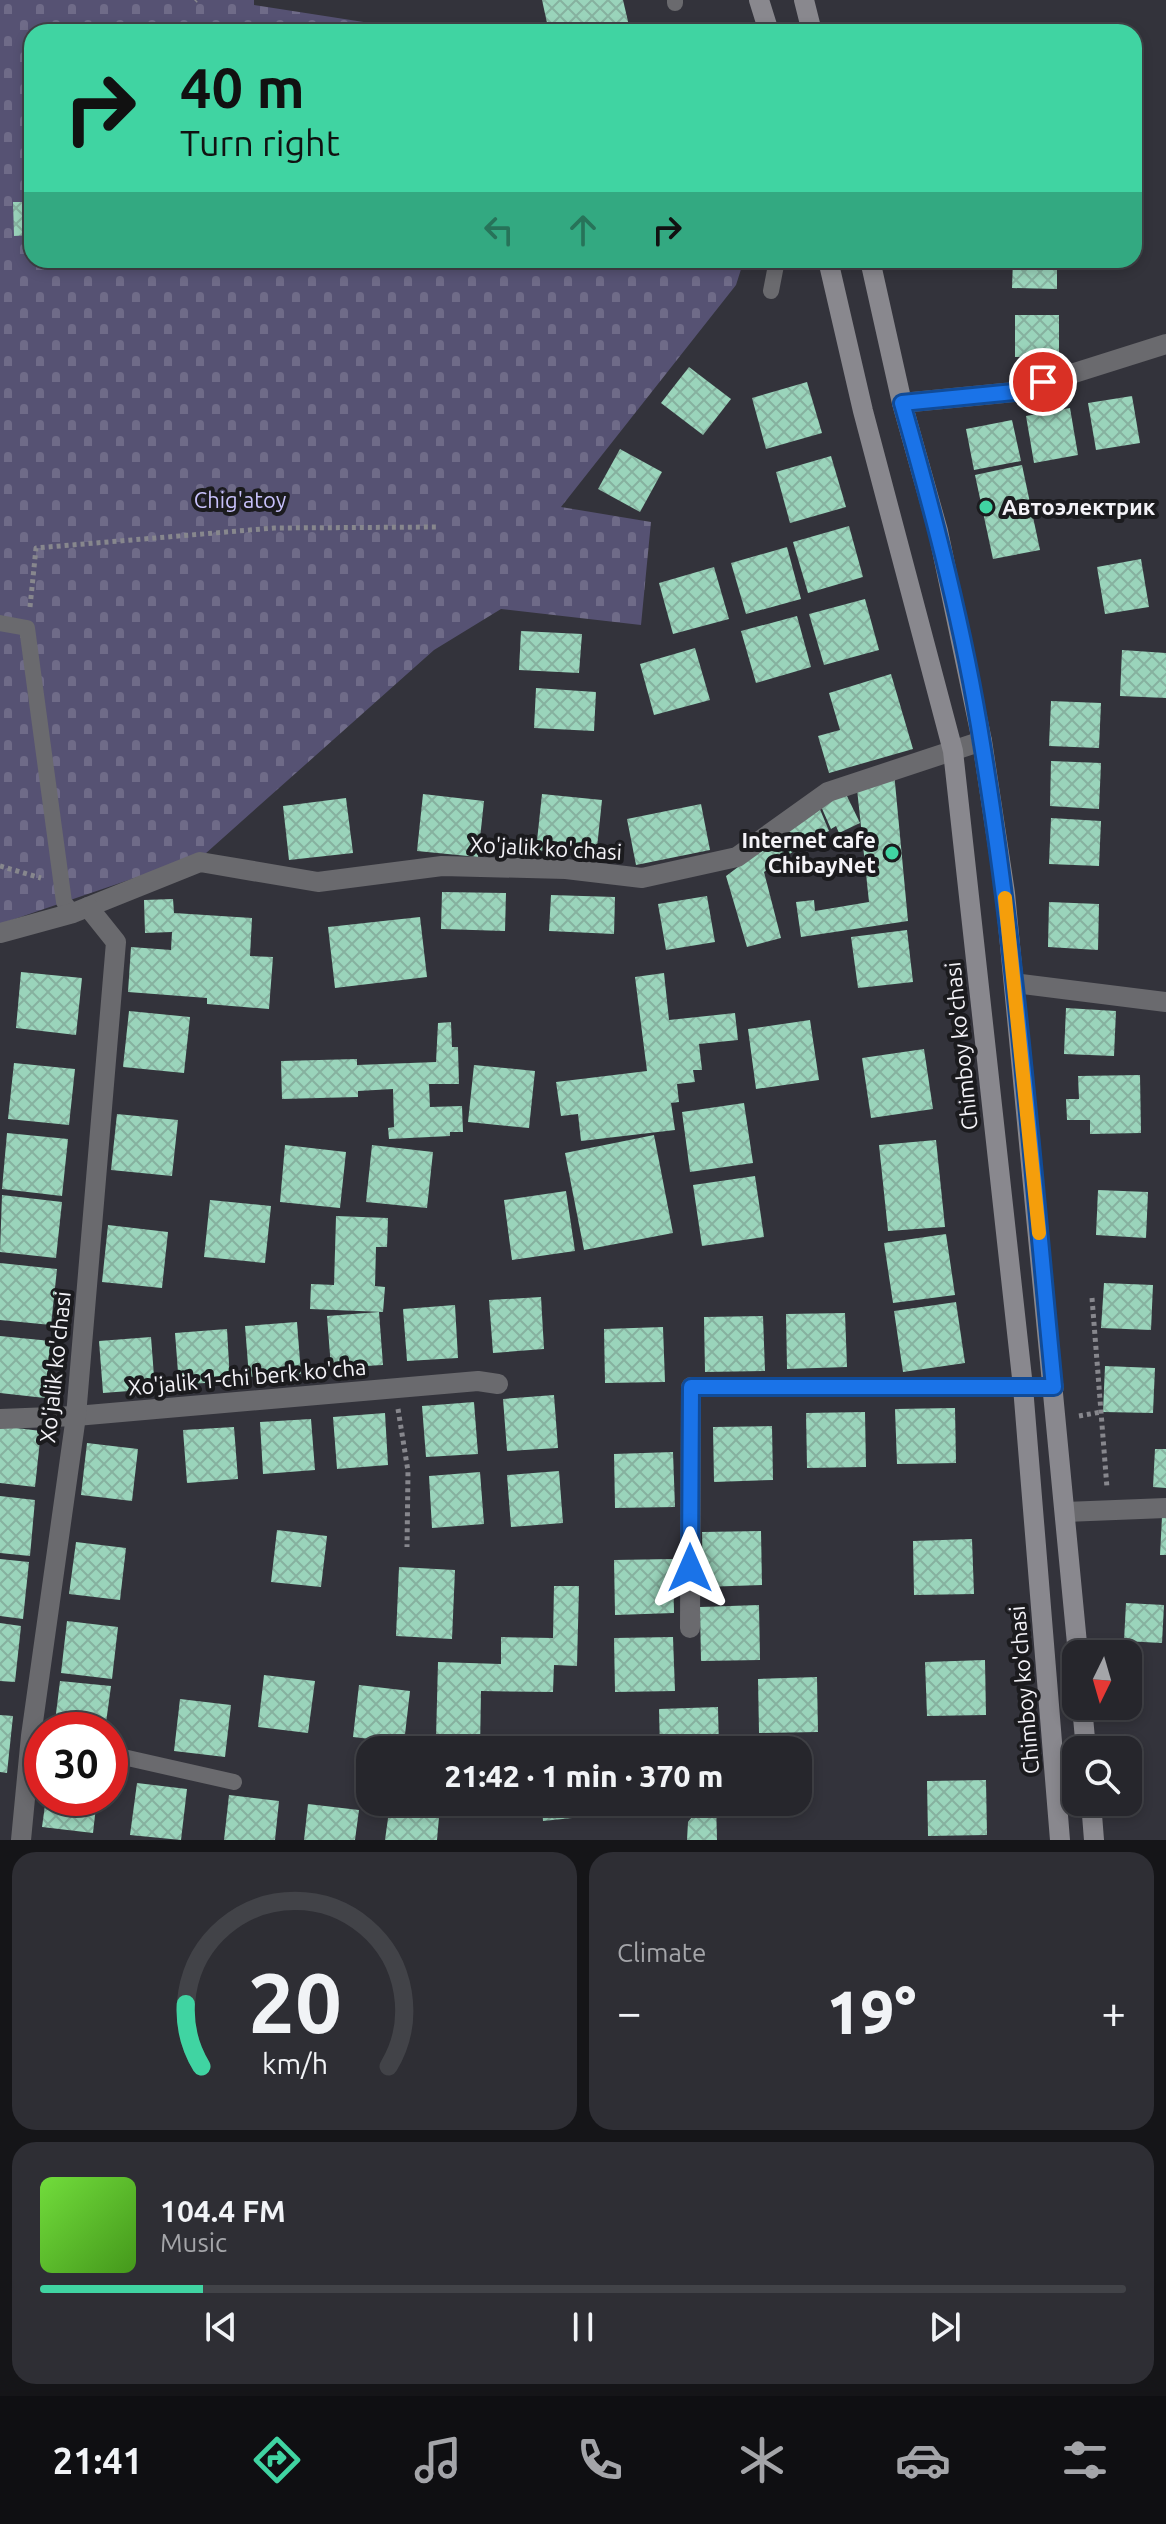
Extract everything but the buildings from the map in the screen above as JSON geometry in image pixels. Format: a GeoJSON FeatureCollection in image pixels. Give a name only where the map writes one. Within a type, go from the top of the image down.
{"type":"FeatureCollection","features":[{"type":"Feature","properties":{"kind":"main road"},"geometry":{"type":"LineString","coordinates":[[759,0],[766,24]]}},
{"type":"Feature","properties":{"kind":"main road"},"geometry":{"type":"LineString","coordinates":[[804,0],[810,24]]}},
{"type":"Feature","properties":{"kind":"main road","name":"Chimboy ko'chasi"},"geometry":{"type":"LineString","coordinates":[[830,268],[863,411],[953,751],[1023,1387],[1060,1840]]}},
{"type":"Feature","properties":{"kind":"main road"},"geometry":{"type":"LineString","coordinates":[[872,268],[902,403],[938,531],[982,741],[1005,893],[1077,1640]]}},
{"type":"Feature","properties":{"kind":"main road"},"geometry":{"type":"LineString","coordinates":[[1092,1816],[1094,1840]]}},
{"type":"Feature","properties":{"kind":"street"},"geometry":{"type":"LineString","coordinates":[[902,403],[1014,392],[1166,344]]}},
{"type":"Feature","properties":{"kind":"street","name":"Xo'jalik ko'chasi"},"geometry":{"type":"LineString","coordinates":[[0,933],[80,910],[200,862],[318,882],[442,866],[566,869],[642,878],[720,864],[737,857],[828,792],[982,741]]}},
{"type":"Feature","properties":{"kind":"street","name":"Xo'jalik ko'chasi"},"geometry":{"type":"LineString","coordinates":[[39,1712],[76,1416],[116,942],[80,910]]}},
{"type":"Feature","properties":{"kind":"street"},"geometry":{"type":"LineString","coordinates":[[1014,983],[1166,1002]]}},
{"type":"Feature","properties":{"kind":"street","name":"Xo'jalik 1-chi berk ko'cha"},"geometry":{"type":"LineString","coordinates":[[0,1419],[76,1416],[478,1381],[498,1384]]}},
{"type":"Feature","properties":{"kind":"street"},"geometry":{"type":"LineString","coordinates":[[690,1628],[691,1387],[1054,1387]]}},
{"type":"Feature","properties":{"kind":"street"},"geometry":{"type":"LineString","coordinates":[[1065,1512],[1166,1508]]}},
{"type":"Feature","properties":{"kind":"street","name":"Xo'jalik ko'chasi"},"geometry":{"type":"LineString","coordinates":[[21,1840],[24,1816]]}},
{"type":"Feature","properties":{"kind":"lane"},"geometry":{"type":"LineString","coordinates":[[771,291],[775,268]]}},
{"type":"Feature","properties":{"kind":"lane"},"geometry":{"type":"LineString","coordinates":[[0,623],[27,628],[64,902],[80,910]]}},
{"type":"Feature","properties":{"kind":"lane"},"geometry":{"type":"LineString","coordinates":[[128,1758],[234,1782]]}},
{"type":"Feature","properties":{"kind":"path"},"geometry":{"type":"LineString","coordinates":[[27,628],[36,548],[274,528],[439,527]]}},
{"type":"Feature","properties":{"kind":"path"},"geometry":{"type":"LineString","coordinates":[[0,866],[62,883]]}},
{"type":"Feature","properties":{"kind":"path"},"geometry":{"type":"LineString","coordinates":[[1092,1298],[1109,1511]]}},
{"type":"Feature","properties":{"kind":"path"},"geometry":{"type":"LineString","coordinates":[[394,1388],[408,1471],[407,1547]]}},
{"type":"Feature","properties":{"kind":"green space","name":"Chig'atoy"},"geometry":{"type":"Polygon","coordinates":[[[0,0],[254,0],[254,5],[376,24],[24,24],[24,268],[741,268],[736,285],[561,507],[651,522],[641,625],[501,609],[434,650],[205,854],[0,924],[0,0]]]}},
{"type":"Feature","properties":{"kind":"slow traffic"},"geometry":{"type":"LineString","coordinates":[[1005,898],[1039,1233]]}},
{"type":"Feature","properties":{"kind":"place","name":"Автоэлектрик"},"geometry":{"type":"Point","coordinates":[986,507]}},
{"type":"Feature","properties":{"kind":"place","name":"Internet cafe ChibayNet"},"geometry":{"type":"Point","coordinates":[892,853]}},
{"type":"Feature","properties":{"kind":"route"},"geometry":{"type":"LineString","coordinates":[[690,1568],[691,1387],[1054,1387],[1005,893],[982,741],[938,531],[902,403],[1014,392],[1043,382]]}}]}
